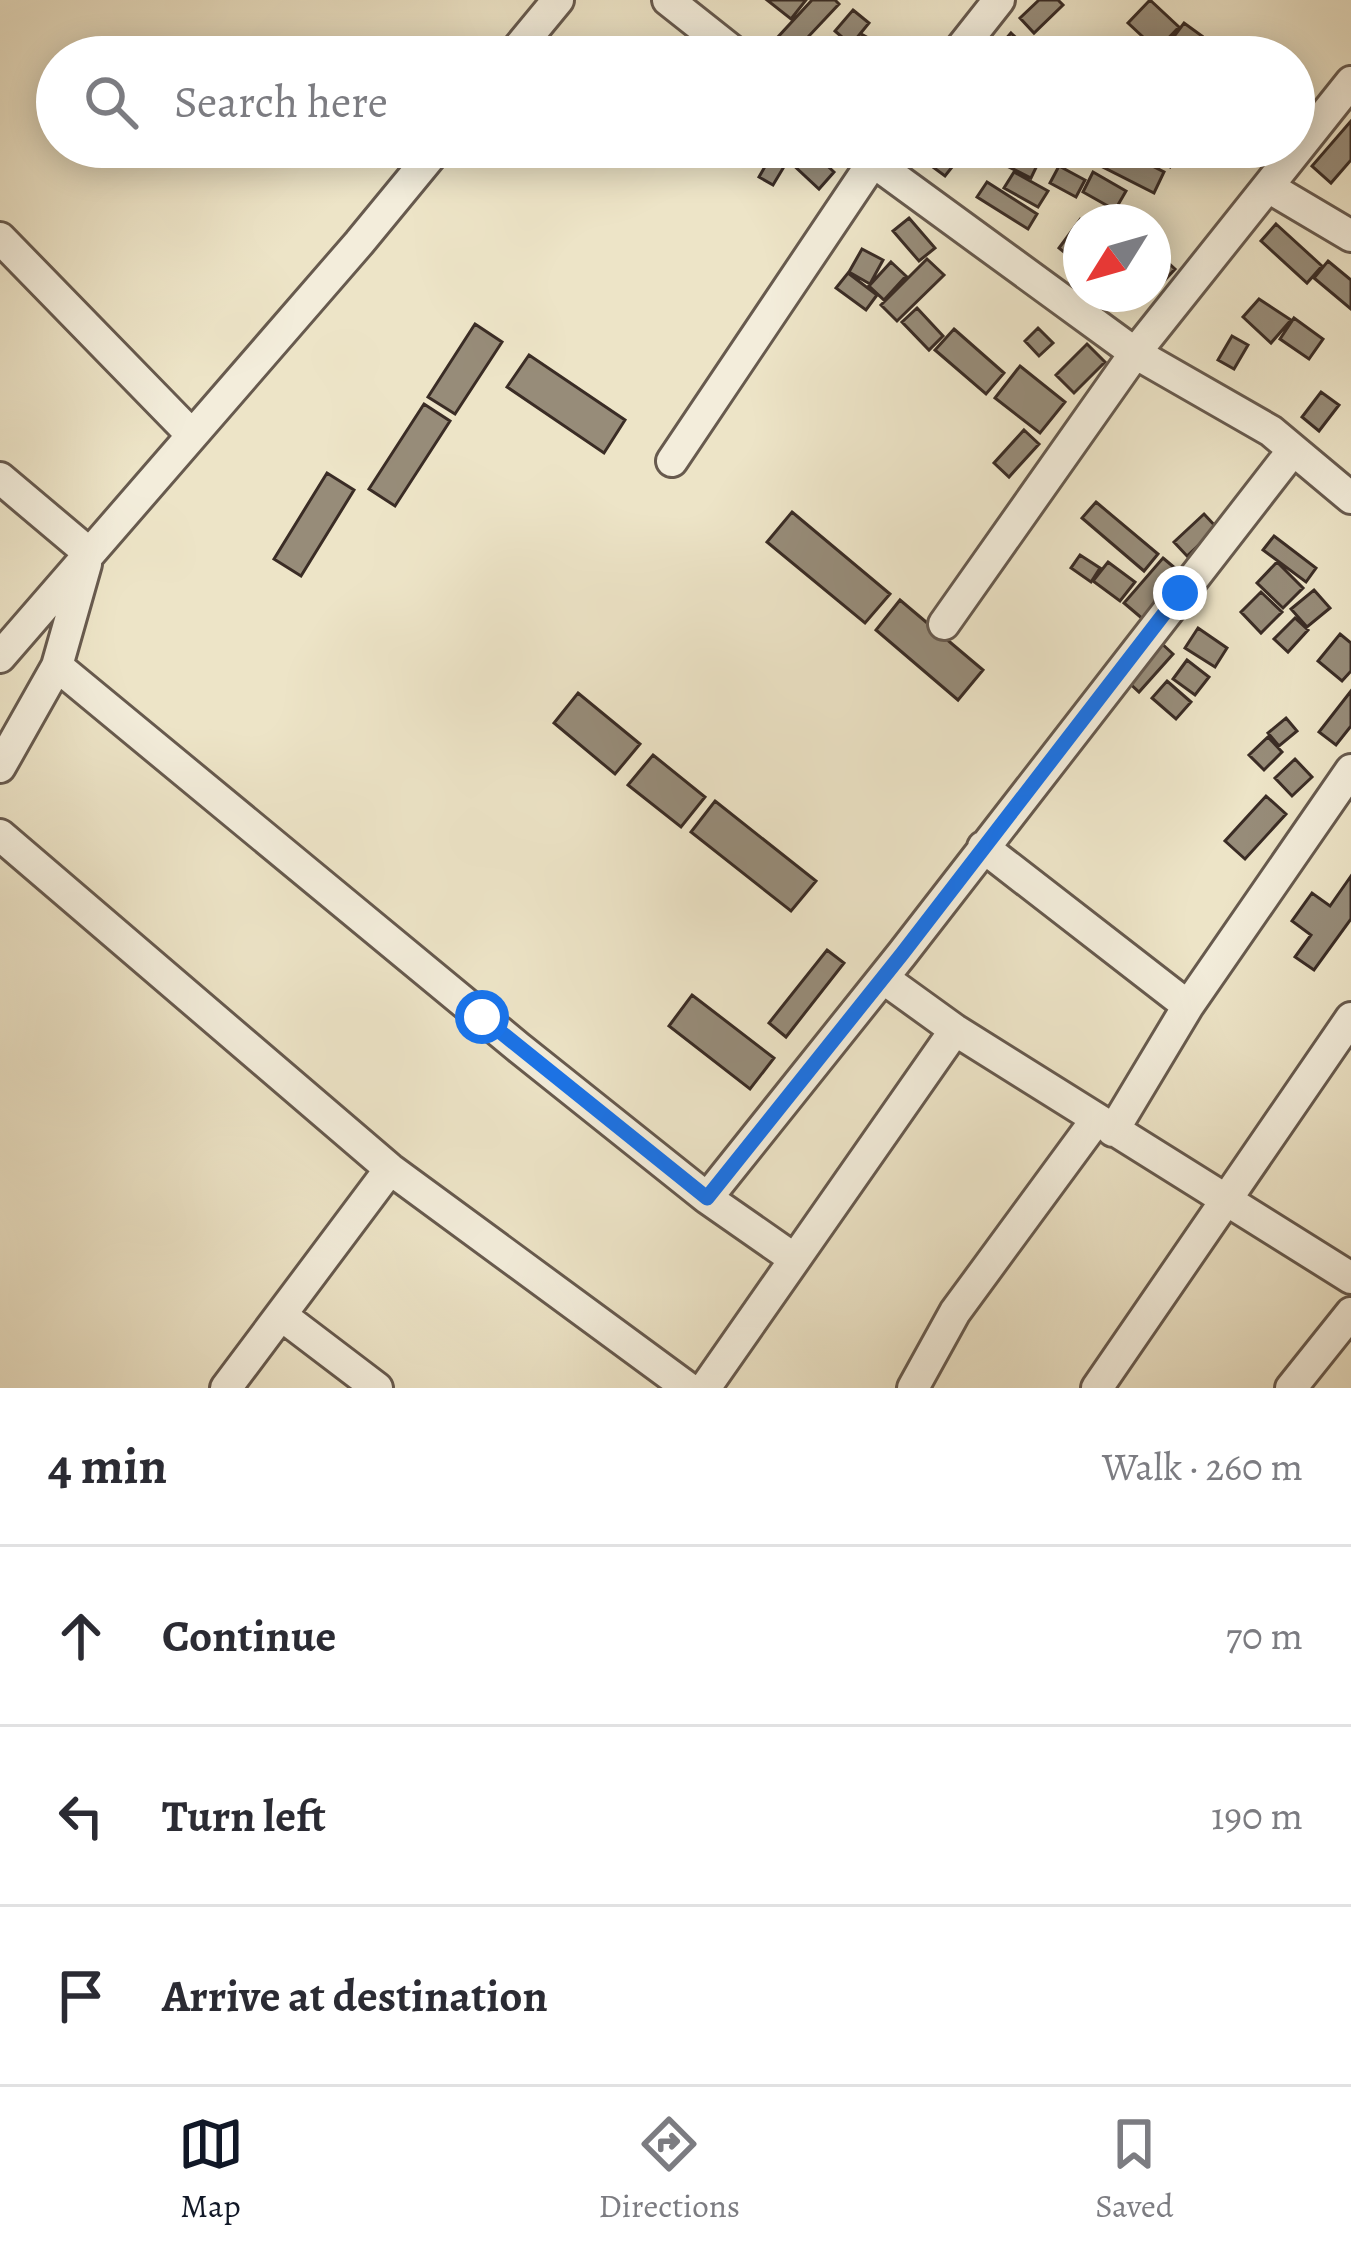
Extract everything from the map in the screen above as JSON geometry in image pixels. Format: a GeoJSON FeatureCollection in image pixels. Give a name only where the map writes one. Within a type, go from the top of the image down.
{"type":"FeatureCollection","features":[{"type":"Feature","properties":{"kind":"street"},"geometry":{"type":"LineString","coordinates":[[528,36],[558,0]]}},
{"type":"Feature","properties":{"kind":"street"},"geometry":{"type":"LineString","coordinates":[[668,0],[713,36]]}},
{"type":"Feature","properties":{"kind":"street"},"geometry":{"type":"LineString","coordinates":[[971,36],[999,0]]}},
{"type":"Feature","properties":{"kind":"street"},"geometry":{"type":"LineString","coordinates":[[1315,129],[1351,82]]}},
{"type":"Feature","properties":{"kind":"street"},"geometry":{"type":"LineString","coordinates":[[0,656],[421,168]]}},
{"type":"Feature","properties":{"kind":"street"},"geometry":{"type":"LineString","coordinates":[[672,461],[860,168]]}},
{"type":"Feature","properties":{"kind":"street"},"geometry":{"type":"LineString","coordinates":[[891,168],[1135,353],[1270,431],[1348,492]]}},
{"type":"Feature","properties":{"kind":"street"},"geometry":{"type":"LineString","coordinates":[[944,624],[1135,353],[1285,168]]}},
{"type":"Feature","properties":{"kind":"street"},"geometry":{"type":"LineString","coordinates":[[1270,188],[1351,236]]}},
{"type":"Feature","properties":{"kind":"street"},"geometry":{"type":"LineString","coordinates":[[0,238],[190,434]]}},
{"type":"Feature","properties":{"kind":"street"},"geometry":{"type":"LineString","coordinates":[[707,1198],[884,978],[1293,450]]}},
{"type":"Feature","properties":{"kind":"street"},"geometry":{"type":"LineString","coordinates":[[0,478],[89,553]]}},
{"type":"Feature","properties":{"kind":"street"},"geometry":{"type":"LineString","coordinates":[[0,766],[57,666],[89,553]]}},
{"type":"Feature","properties":{"kind":"street"},"geometry":{"type":"LineString","coordinates":[[57,666],[518,1047],[707,1198],[793,1258]]}},
{"type":"Feature","properties":{"kind":"street"},"geometry":{"type":"LineString","coordinates":[[913,1388],[955,1312],[1105,1126],[1351,770]]}},
{"type":"Feature","properties":{"kind":"street"},"geometry":{"type":"LineString","coordinates":[[0,835],[390,1169],[688,1388]]}},
{"type":"Feature","properties":{"kind":"street"},"geometry":{"type":"LineString","coordinates":[[983,847],[1188,1006]]}},
{"type":"Feature","properties":{"kind":"street"},"geometry":{"type":"LineString","coordinates":[[884,978],[955,1030],[1351,1278]]}},
{"type":"Feature","properties":{"kind":"street"},"geometry":{"type":"LineString","coordinates":[[1097,1388],[1351,1018]]}},
{"type":"Feature","properties":{"kind":"street"},"geometry":{"type":"LineString","coordinates":[[705,1388],[955,1030]]}},
{"type":"Feature","properties":{"kind":"street"},"geometry":{"type":"LineString","coordinates":[[226,1388],[390,1169]]}},
{"type":"Feature","properties":{"kind":"street"},"geometry":{"type":"LineString","coordinates":[[1292,1388],[1351,1312]]}},
{"type":"Feature","properties":{"kind":"street"},"geometry":{"type":"LineString","coordinates":[[281,1315],[377,1388]]}},
{"type":"Feature","properties":{"kind":"building"},"geometry":{"type":"Polygon","coordinates":[[[767,0],[806,0],[791,19],[767,0]]]}},
{"type":"Feature","properties":{"kind":"building"},"geometry":{"type":"Polygon","coordinates":[[[812,0],[839,4],[809,36],[779,36],[812,0]]]}},
{"type":"Feature","properties":{"kind":"building"},"geometry":{"type":"Polygon","coordinates":[[[1039,0],[1058,0],[1063,5],[1034,33],[1020,18],[1039,0]]]}},
{"type":"Feature","properties":{"kind":"building"},"geometry":{"type":"Polygon","coordinates":[[[1150,0],[1179,27],[1170,36],[1142,36],[1128,23],[1150,0]]]}},
{"type":"Feature","properties":{"kind":"building"},"geometry":{"type":"Polygon","coordinates":[[[853,10],[869,23],[858,36],[841,36],[835,31],[853,10]]]}},
{"type":"Feature","properties":{"kind":"building"},"geometry":{"type":"Polygon","coordinates":[[[1184,23],[1202,36],[1174,36],[1184,23]]]}},
{"type":"Feature","properties":{"kind":"building"},"geometry":{"type":"Polygon","coordinates":[[[1351,121],[1351,160],[1331,183],[1314,168],[1351,121]]]}},
{"type":"Feature","properties":{"kind":"building"},"geometry":{"type":"Polygon","coordinates":[[[764,168],[783,168],[773,185],[759,177],[764,168]]]}},
{"type":"Feature","properties":{"kind":"building"},"geometry":{"type":"Polygon","coordinates":[[[796,168],[834,172],[819,189],[796,168]]]}},
{"type":"Feature","properties":{"kind":"building"},"geometry":{"type":"Polygon","coordinates":[[[1011,168],[1036,168],[1031,178],[1011,168]]]}},
{"type":"Feature","properties":{"kind":"building"},"geometry":{"type":"Polygon","coordinates":[[[1058,168],[1085,180],[1076,197],[1050,183],[1058,168]]]}},
{"type":"Feature","properties":{"kind":"building"},"geometry":{"type":"Polygon","coordinates":[[[1105,168],[1156,168],[1164,172],[1154,193],[1105,168]]]}},
{"type":"Feature","properties":{"kind":"building"},"geometry":{"type":"Polygon","coordinates":[[[1014,172],[1048,191],[1038,207],[1004,188],[1014,172]]]}},
{"type":"Feature","properties":{"kind":"building"},"geometry":{"type":"Polygon","coordinates":[[[1093,172],[1126,191],[1118,204],[1104,204],[1083,192],[1093,172]]]}},
{"type":"Feature","properties":{"kind":"building"},"geometry":{"type":"Polygon","coordinates":[[[987,182],[1037,214],[1028,229],[977,197],[987,182]]]}},
{"type":"Feature","properties":{"kind":"building"},"geometry":{"type":"Polygon","coordinates":[[[909,218],[935,248],[919,261],[893,231],[909,218]]]}},
{"type":"Feature","properties":{"kind":"building"},"geometry":{"type":"Polygon","coordinates":[[[1276,224],[1322,266],[1307,283],[1261,241],[1276,224]]]}},
{"type":"Feature","properties":{"kind":"building"},"geometry":{"type":"Polygon","coordinates":[[[862,249],[883,260],[870,284],[849,272],[862,249]]]}},
{"type":"Feature","properties":{"kind":"building"},"geometry":{"type":"Polygon","coordinates":[[[927,259],[944,275],[897,321],[881,305],[927,259]]]}},
{"type":"Feature","properties":{"kind":"building"},"geometry":{"type":"Polygon","coordinates":[[[1328,261],[1351,280],[1351,309],[1314,278],[1328,261]]]}},
{"type":"Feature","properties":{"kind":"building"},"geometry":{"type":"Polygon","coordinates":[[[891,262],[906,276],[884,300],[869,286],[891,262]]]}},
{"type":"Feature","properties":{"kind":"building"},"geometry":{"type":"Polygon","coordinates":[[[848,273],[877,295],[866,310],[836,288],[848,273]]]}},
{"type":"Feature","properties":{"kind":"building"},"geometry":{"type":"Polygon","coordinates":[[[1259,299],[1291,320],[1271,343],[1243,317],[1259,299]]]}},
{"type":"Feature","properties":{"kind":"building"},"geometry":{"type":"Polygon","coordinates":[[[917,308],[943,336],[929,350],[902,322],[917,308]]]}},
{"type":"Feature","properties":{"kind":"building"},"geometry":{"type":"Polygon","coordinates":[[[1294,318],[1323,339],[1309,359],[1280,339],[1294,318]]]}},
{"type":"Feature","properties":{"kind":"building"},"geometry":{"type":"Polygon","coordinates":[[[475,324],[502,342],[455,414],[428,397],[475,324]]]}},
{"type":"Feature","properties":{"kind":"building"},"geometry":{"type":"Polygon","coordinates":[[[1038,328],[1053,343],[1039,356],[1025,341],[1038,328]]]}},
{"type":"Feature","properties":{"kind":"building"},"geometry":{"type":"Polygon","coordinates":[[[954,329],[1004,373],[986,394],[935,350],[954,329]]]}},
{"type":"Feature","properties":{"kind":"building"},"geometry":{"type":"Polygon","coordinates":[[[1232,336],[1248,345],[1234,369],[1218,360],[1232,336]]]}},
{"type":"Feature","properties":{"kind":"building"},"geometry":{"type":"Polygon","coordinates":[[[1087,344],[1105,362],[1074,393],[1056,375],[1087,344]]]}},
{"type":"Feature","properties":{"kind":"building"},"geometry":{"type":"Polygon","coordinates":[[[529,355],[625,420],[604,453],[507,387],[529,355]]]}},
{"type":"Feature","properties":{"kind":"building"},"geometry":{"type":"Polygon","coordinates":[[[1020,366],[1065,402],[1040,433],[995,398],[1020,366]]]}},
{"type":"Feature","properties":{"kind":"building"},"geometry":{"type":"Polygon","coordinates":[[[1321,392],[1339,405],[1319,431],[1302,417],[1321,392]]]}},
{"type":"Feature","properties":{"kind":"building"},"geometry":{"type":"Polygon","coordinates":[[[424,404],[450,421],[395,506],[369,489],[424,404]]]}},
{"type":"Feature","properties":{"kind":"building"},"geometry":{"type":"Polygon","coordinates":[[[1024,430],[1039,444],[1009,477],[994,463],[1024,430]]]}},
{"type":"Feature","properties":{"kind":"building"},"geometry":{"type":"Polygon","coordinates":[[[327,473],[354,490],[301,576],[274,559],[327,473]]]}},
{"type":"Feature","properties":{"kind":"building"},"geometry":{"type":"Polygon","coordinates":[[[1096,502],[1158,554],[1144,571],[1082,518],[1096,502]]]}},
{"type":"Feature","properties":{"kind":"building"},"geometry":{"type":"Polygon","coordinates":[[[792,512],[890,594],[865,623],[767,542],[792,512]]]}},
{"type":"Feature","properties":{"kind":"building"},"geometry":{"type":"Polygon","coordinates":[[[1204,514],[1217,528],[1187,556],[1174,542],[1204,514]]]}},
{"type":"Feature","properties":{"kind":"building"},"geometry":{"type":"Polygon","coordinates":[[[1274,536],[1316,568],[1306,582],[1263,550],[1274,536]]]}},
{"type":"Feature","properties":{"kind":"building"},"geometry":{"type":"Polygon","coordinates":[[[1080,555],[1100,568],[1091,582],[1071,568],[1080,555]]]}},
{"type":"Feature","properties":{"kind":"building"},"geometry":{"type":"Polygon","coordinates":[[[1163,558],[1182,574],[1144,620],[1124,603],[1163,558]]]}},
{"type":"Feature","properties":{"kind":"building"},"geometry":{"type":"Polygon","coordinates":[[[1108,562],[1135,582],[1120,601],[1093,581],[1108,562]]]}},
{"type":"Feature","properties":{"kind":"building"},"geometry":{"type":"Polygon","coordinates":[[[1277,562],[1303,588],[1283,608],[1257,583],[1277,562]]]}},
{"type":"Feature","properties":{"kind":"building"},"geometry":{"type":"Polygon","coordinates":[[[1314,590],[1330,608],[1307,627],[1291,609],[1314,590]]]}},
{"type":"Feature","properties":{"kind":"building"},"geometry":{"type":"Polygon","coordinates":[[[1261,592],[1282,612],[1261,633],[1241,612],[1261,592]]]}},
{"type":"Feature","properties":{"kind":"building"},"geometry":{"type":"Polygon","coordinates":[[[900,600],[983,670],[958,700],[876,630],[900,600]]]}},
{"type":"Feature","properties":{"kind":"building"},"geometry":{"type":"Polygon","coordinates":[[[1295,618],[1308,630],[1288,652],[1274,639],[1295,618]]]}},
{"type":"Feature","properties":{"kind":"building"},"geometry":{"type":"Polygon","coordinates":[[[1198,628],[1227,648],[1215,667],[1185,648],[1198,628]]]}},
{"type":"Feature","properties":{"kind":"building"},"geometry":{"type":"Polygon","coordinates":[[[1340,634],[1351,643],[1351,671],[1342,681],[1318,661],[1340,634]]]}},
{"type":"Feature","properties":{"kind":"building"},"geometry":{"type":"Polygon","coordinates":[[[1160,642],[1173,654],[1139,692],[1126,680],[1160,642]]]}},
{"type":"Feature","properties":{"kind":"building"},"geometry":{"type":"Polygon","coordinates":[[[1187,660],[1209,677],[1195,695],[1173,679],[1187,660]]]}},
{"type":"Feature","properties":{"kind":"building"},"geometry":{"type":"Polygon","coordinates":[[[1167,681],[1191,702],[1176,719],[1152,698],[1167,681]]]}},
{"type":"Feature","properties":{"kind":"building"},"geometry":{"type":"Polygon","coordinates":[[[1351,691],[1351,726],[1336,745],[1319,732],[1351,691]]]}},
{"type":"Feature","properties":{"kind":"building"},"geometry":{"type":"Polygon","coordinates":[[[578,693],[640,744],[615,774],[554,723],[578,693]]]}},
{"type":"Feature","properties":{"kind":"building"},"geometry":{"type":"Polygon","coordinates":[[[1286,718],[1297,731],[1279,746],[1268,733],[1286,718]]]}},
{"type":"Feature","properties":{"kind":"building"},"geometry":{"type":"Polygon","coordinates":[[[1268,737],[1282,752],[1264,770],[1249,755],[1268,737]]]}},
{"type":"Feature","properties":{"kind":"building"},"geometry":{"type":"Polygon","coordinates":[[[653,755],[705,797],[681,827],[628,785],[653,755]]]}},
{"type":"Feature","properties":{"kind":"building"},"geometry":{"type":"Polygon","coordinates":[[[1295,759],[1312,777],[1292,796],[1275,778],[1295,759]]]}},
{"type":"Feature","properties":{"kind":"building"},"geometry":{"type":"Polygon","coordinates":[[[1266,796],[1286,814],[1245,859],[1225,841],[1266,796]]]}},
{"type":"Feature","properties":{"kind":"building"},"geometry":{"type":"Polygon","coordinates":[[[715,801],[816,881],[791,911],[691,832],[715,801]]]}},
{"type":"Feature","properties":{"kind":"building"},"geometry":{"type":"Polygon","coordinates":[[[1351,876],[1351,919],[1314,970],[1295,957],[1311,935],[1292,921],[1312,893],[1330,906],[1351,876]]]}},
{"type":"Feature","properties":{"kind":"building"},"geometry":{"type":"Polygon","coordinates":[[[827,950],[844,963],[786,1037],[769,1023],[827,950]]]}},
{"type":"Feature","properties":{"kind":"building"},"geometry":{"type":"Polygon","coordinates":[[[692,995],[774,1058],[750,1089],[669,1026],[692,995]]]}},
{"type":"Feature","properties":{"kind":"route"},"geometry":{"type":"LineString","coordinates":[[482,1017],[707,1198],[1180,593]]}}]}
